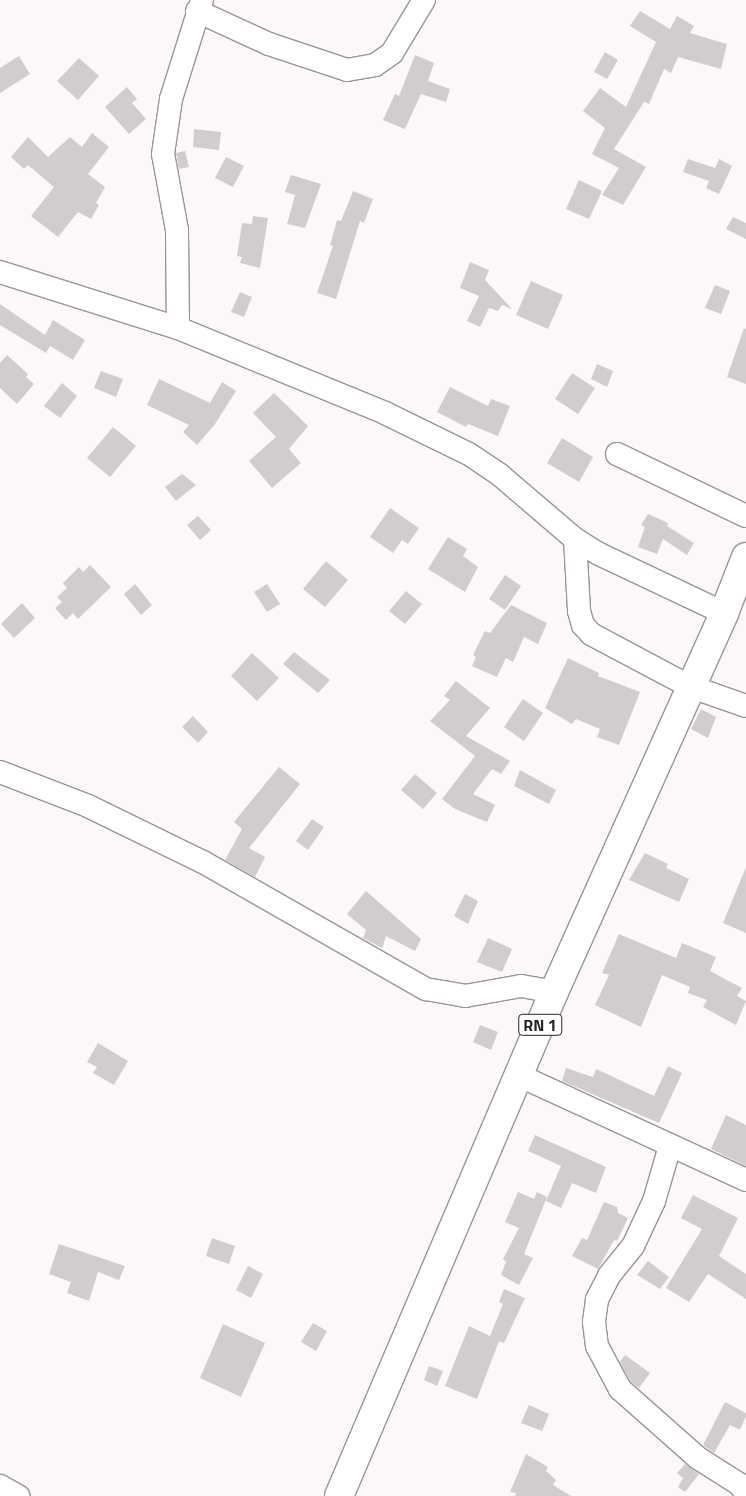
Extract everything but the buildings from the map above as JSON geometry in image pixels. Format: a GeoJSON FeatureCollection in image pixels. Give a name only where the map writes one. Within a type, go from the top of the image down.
{"type":"FeatureCollection","features":[{"type":"Feature","properties":{"kind":"main road","name":"RN 1"},"geometry":{"type":"LineString","coordinates":[[337,1495],[554,992],[689,686],[724,613],[746,556]]}},
{"type":"Feature","properties":{"kind":"street"},"geometry":{"type":"LineString","coordinates":[[178,328],[177,230],[163,154],[171,99],[200,5],[269,44],[347,70],[375,65],[392,53],[424,0]]}},
{"type":"Feature","properties":{"kind":"street"},"geometry":{"type":"LineString","coordinates":[[0,272],[178,328],[385,413],[468,454],[507,481],[575,539],[606,557],[724,613]]}},
{"type":"Feature","properties":{"kind":"street"},"geometry":{"type":"LineString","coordinates":[[617,454],[746,516]]}},
{"type":"Feature","properties":{"kind":"street"},"geometry":{"type":"LineString","coordinates":[[575,539],[579,611],[583,624],[591,634],[689,686],[746,706]]}},
{"type":"Feature","properties":{"kind":"street"},"geometry":{"type":"LineString","coordinates":[[0,772],[88,806],[203,862],[426,989],[465,996],[521,986],[554,992]]}},
{"type":"Feature","properties":{"kind":"street"},"geometry":{"type":"LineString","coordinates":[[518,1075],[746,1180]]}},
{"type":"Feature","properties":{"kind":"street"},"geometry":{"type":"LineString","coordinates":[[670,1146],[654,1201],[633,1246],[609,1276],[597,1300],[594,1322],[597,1346],[620,1388],[698,1458],[746,1493]]}},
{"type":"Feature","properties":{"kind":"street"},"geometry":{"type":"LineString","coordinates":[[0,1486],[18,1496]]}}]}
